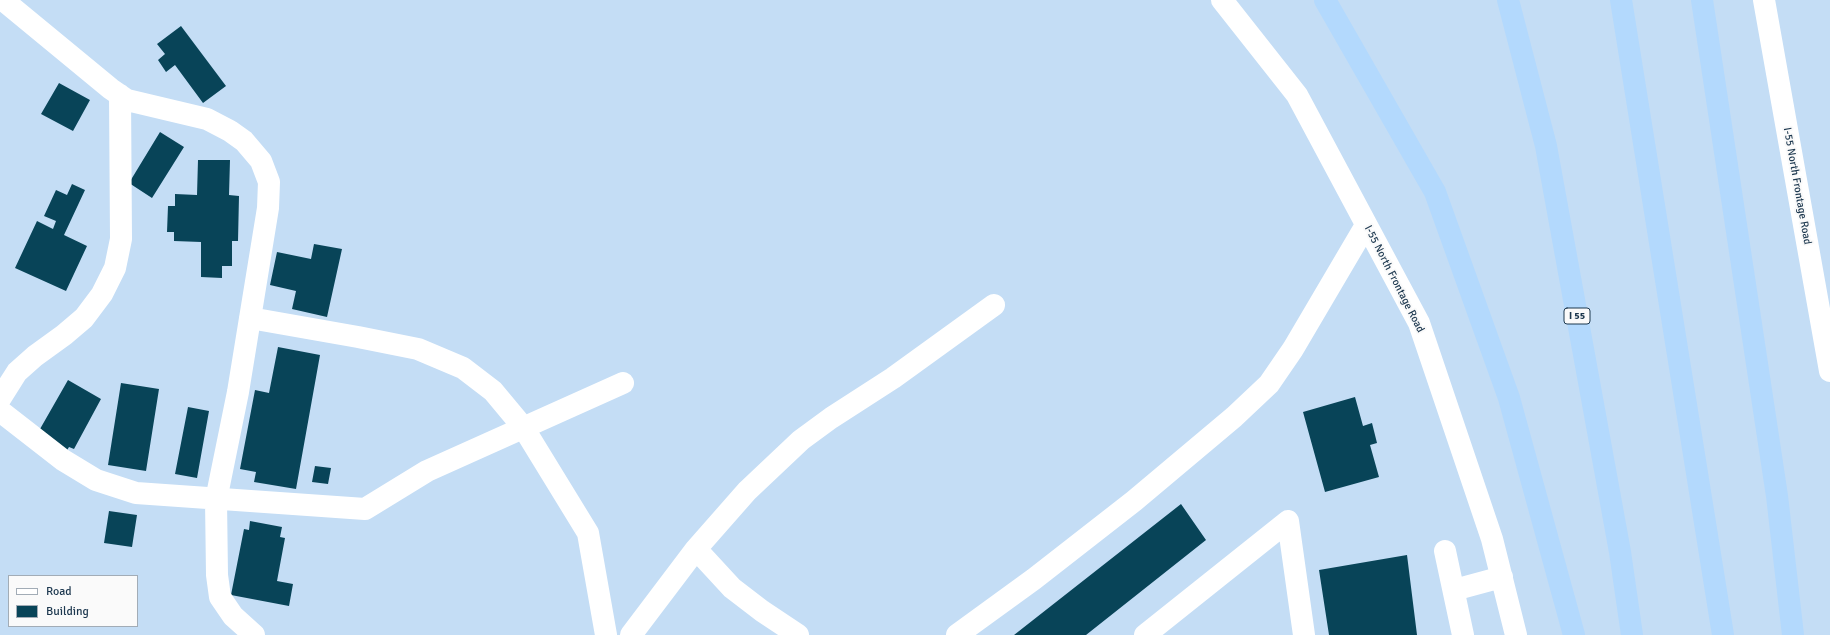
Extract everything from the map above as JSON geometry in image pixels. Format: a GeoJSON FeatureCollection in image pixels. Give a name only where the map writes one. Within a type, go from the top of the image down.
{"type":"FeatureCollection","features":[{"type":"Feature","properties":{"kind":"highway"},"geometry":{"type":"LineString","coordinates":[[1325,0],[1435,192],[1509,398],[1574,635]]}},
{"type":"Feature","properties":{"kind":"highway","name":"I 55"},"geometry":{"type":"LineString","coordinates":[[1508,0],[1546,146],[1620,552],[1632,635]]}},
{"type":"Feature","properties":{"kind":"highway"},"geometry":{"type":"LineString","coordinates":[[1621,0],[1723,635]]}},
{"type":"Feature","properties":{"kind":"highway"},"geometry":{"type":"LineString","coordinates":[[1702,0],[1777,496],[1792,635]]}},
{"type":"Feature","properties":{"kind":"street"},"geometry":{"type":"LineString","coordinates":[[3,0],[127,100],[207,119],[230,131],[244,141],[261,161],[269,182],[268,208],[238,392],[216,500],[217,575],[220,596],[233,616],[254,635]]}},
{"type":"Feature","properties":{"kind":"street","name":"I-55 North Frontage Road"},"geometry":{"type":"LineString","coordinates":[[1222,0],[1297,95],[1419,323],[1492,539],[1516,635]]}},
{"type":"Feature","properties":{"kind":"street","name":"I-55 North Frontage Road"},"geometry":{"type":"LineString","coordinates":[[1764,0],[1830,371]]}},
{"type":"Feature","properties":{"kind":"street"},"geometry":{"type":"LineString","coordinates":[[0,399],[17,372],[84,318],[102,294],[114,268],[121,239],[120,95]]}},
{"type":"Feature","properties":{"kind":"street"},"geometry":{"type":"LineString","coordinates":[[957,635],[1034,579],[1134,501],[1234,417],[1269,384],[1293,349],[1366,225]]}},
{"type":"Feature","properties":{"kind":"street"},"geometry":{"type":"LineString","coordinates":[[630,635],[696,549],[747,491],[801,440],[831,418],[893,378],[994,305]]}},
{"type":"Feature","properties":{"kind":"street"},"geometry":{"type":"LineString","coordinates":[[250,318],[418,349],[463,368],[493,391],[523,427],[588,533],[606,635]]}},
{"type":"Feature","properties":{"kind":"street"},"geometry":{"type":"LineString","coordinates":[[0,411],[62,460],[96,480],[136,493],[216,500],[365,509],[427,471],[623,383]]}},
{"type":"Feature","properties":{"kind":"street"},"geometry":{"type":"LineString","coordinates":[[1144,635],[1288,521],[1304,635]]}},
{"type":"Feature","properties":{"kind":"street"},"geometry":{"type":"LineString","coordinates":[[696,549],[732,588],[762,611],[798,635]]}},
{"type":"Feature","properties":{"kind":"street"},"geometry":{"type":"LineString","coordinates":[[1445,551],[1463,635]]}},
{"type":"Feature","properties":{"kind":"street"},"geometry":{"type":"LineString","coordinates":[[1454,590],[1502,577]]}},
{"type":"Feature","properties":{"kind":"building"},"geometry":{"type":"Polygon","coordinates":[[[181,26],[226,86],[203,103],[175,65],[166,72],[158,60],[165,54],[157,44],[181,26]]]}},
{"type":"Feature","properties":{"kind":"building"},"geometry":{"type":"Polygon","coordinates":[[[59,83],[90,100],[73,131],[41,114],[59,83]]]}},
{"type":"Feature","properties":{"kind":"building"},"geometry":{"type":"Polygon","coordinates":[[[160,132],[184,147],[152,198],[129,183],[160,132]]]}},
{"type":"Feature","properties":{"kind":"building"},"geometry":{"type":"Polygon","coordinates":[[[198,160],[230,160],[229,195],[239,196],[238,241],[232,241],[232,266],[222,266],[222,278],[201,277],[201,242],[174,241],[174,232],[167,232],[168,206],[175,206],[175,194],[197,195],[198,160]]]}},
{"type":"Feature","properties":{"kind":"building"},"geometry":{"type":"Polygon","coordinates":[[[72,184],[85,190],[64,235],[87,246],[66,291],[15,268],[37,221],[53,229],[56,221],[44,216],[56,190],[67,195],[72,184]]]}},
{"type":"Feature","properties":{"kind":"building"},"geometry":{"type":"Polygon","coordinates":[[[314,244],[342,249],[327,317],[292,309],[296,291],[270,285],[277,252],[311,259],[314,244]]]}},
{"type":"Feature","properties":{"kind":"building"},"geometry":{"type":"Polygon","coordinates":[[[278,347],[320,355],[296,489],[254,482],[256,472],[240,469],[255,390],[269,393],[278,347]]]}},
{"type":"Feature","properties":{"kind":"building"},"geometry":{"type":"Polygon","coordinates":[[[68,380],[101,399],[74,449],[69,447],[66,452],[36,436],[68,380]]]}},
{"type":"Feature","properties":{"kind":"building"},"geometry":{"type":"Polygon","coordinates":[[[121,383],[159,389],[146,471],[108,465],[121,383]]]}},
{"type":"Feature","properties":{"kind":"building"},"geometry":{"type":"Polygon","coordinates":[[[1355,397],[1363,426],[1372,423],[1377,443],[1370,445],[1379,477],[1325,492],[1303,412],[1355,397]]]}},
{"type":"Feature","properties":{"kind":"building"},"geometry":{"type":"Polygon","coordinates":[[[188,407],[209,411],[197,478],[175,474],[188,407]]]}},
{"type":"Feature","properties":{"kind":"building"},"geometry":{"type":"Polygon","coordinates":[[[315,466],[331,468],[328,484],[312,482],[315,466]]]}},
{"type":"Feature","properties":{"kind":"building"},"geometry":{"type":"Polygon","coordinates":[[[1181,504],[1206,540],[1086,635],[1014,635],[1181,504]]]}},
{"type":"Feature","properties":{"kind":"building"},"geometry":{"type":"Polygon","coordinates":[[[109,511],[137,515],[132,547],[104,543],[109,511]]]}},
{"type":"Feature","properties":{"kind":"building"},"geometry":{"type":"Polygon","coordinates":[[[250,521],[282,527],[280,537],[285,538],[277,581],[293,584],[289,606],[231,595],[244,529],[249,530],[250,521]]]}},
{"type":"Feature","properties":{"kind":"building"},"geometry":{"type":"Polygon","coordinates":[[[1407,555],[1417,635],[1329,635],[1319,570],[1407,555]]]}}]}
